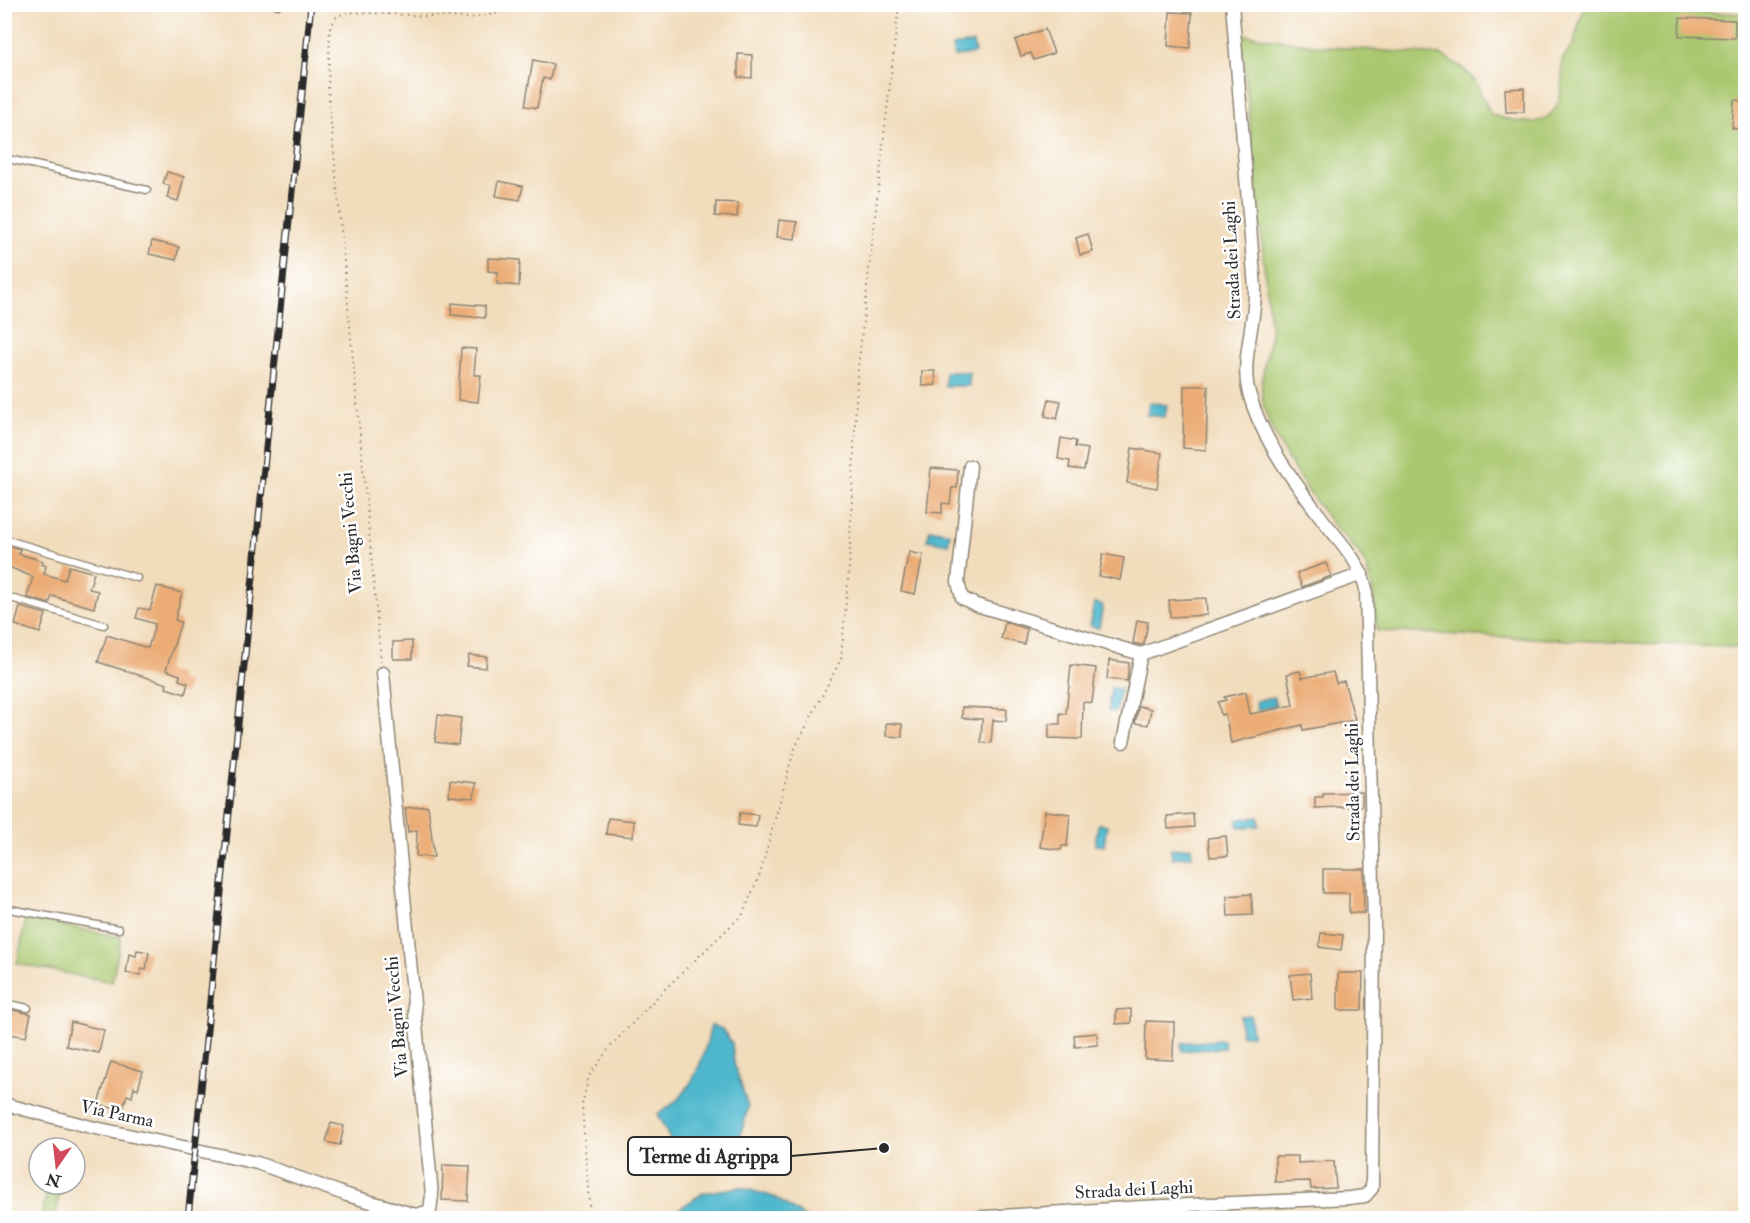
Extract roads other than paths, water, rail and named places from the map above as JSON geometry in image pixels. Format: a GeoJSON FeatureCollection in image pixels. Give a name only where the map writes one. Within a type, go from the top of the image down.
{"type":"FeatureCollection","features":[{"type":"Feature","properties":{"kind":"street","name":"Strada dei Laghi"},"geometry":{"type":"LineString","coordinates":[[970,1218],[1143,1207],[1349,1198],[1365,1196],[1371,1191],[1374,926],[1366,597],[1362,574],[1354,559],[1312,506],[1279,457],[1260,422],[1249,392],[1246,367],[1255,298],[1232,4]]}},
{"type":"Feature","properties":{"kind":"street"},"geometry":{"type":"LineString","coordinates":[[970,466],[958,582],[962,598],[976,605],[1141,654],[1362,574]]}},
{"type":"Feature","properties":{"kind":"street"},"geometry":{"type":"LineString","coordinates":[[1123,742],[1141,654]]}},
{"type":"Feature","properties":{"kind":"street","name":"Via Bagni Vecchi"},"geometry":{"type":"LineString","coordinates":[[382,673],[432,1195],[430,1211],[416,1215]]}},
{"type":"Feature","properties":{"kind":"street","name":"Via Parma"},"geometry":{"type":"LineString","coordinates":[[4,1104],[267,1166],[347,1196],[416,1215]]}},
{"type":"Feature","properties":{"kind":"lane"},"geometry":{"type":"LineString","coordinates":[[4,158],[147,190]]}},
{"type":"Feature","properties":{"kind":"lane"},"geometry":{"type":"LineString","coordinates":[[4,539],[137,578]]}},
{"type":"Feature","properties":{"kind":"lane"},"geometry":{"type":"LineString","coordinates":[[4,596],[104,625]]}},
{"type":"Feature","properties":{"kind":"lane"},"geometry":{"type":"LineString","coordinates":[[4,909],[119,929]]}},
{"type":"Feature","properties":{"kind":"lane"},"geometry":{"type":"LineString","coordinates":[[4,1003],[28,1008]]}},
{"type":"Feature","properties":{"kind":"water"},"geometry":{"type":"Polygon","coordinates":[[[973,43],[975,53],[954,57],[952,46],[973,43]]]}},
{"type":"Feature","properties":{"kind":"water"},"geometry":{"type":"Polygon","coordinates":[[[945,372],[969,372],[969,386],[945,386],[945,372]]]}},
{"type":"Feature","properties":{"kind":"water"},"geometry":{"type":"Polygon","coordinates":[[[1149,402],[1167,405],[1165,417],[1147,415],[1149,402]]]}},
{"type":"Feature","properties":{"kind":"water"},"geometry":{"type":"Polygon","coordinates":[[[930,529],[950,533],[948,544],[927,540],[930,529]]]}},
{"type":"Feature","properties":{"kind":"water"},"geometry":{"type":"Polygon","coordinates":[[[1094,603],[1103,605],[1099,628],[1090,626],[1094,603]]]}},
{"type":"Feature","properties":{"kind":"water"},"geometry":{"type":"Polygon","coordinates":[[[1111,688],[1120,689],[1116,712],[1108,711],[1111,688]]]}},
{"type":"Feature","properties":{"kind":"water"},"geometry":{"type":"Polygon","coordinates":[[[1274,697],[1276,706],[1257,710],[1256,701],[1274,697]]]}},
{"type":"Feature","properties":{"kind":"water"},"geometry":{"type":"Polygon","coordinates":[[[1259,817],[1259,826],[1238,827],[1238,819],[1259,817]]]}},
{"type":"Feature","properties":{"kind":"water"},"geometry":{"type":"Polygon","coordinates":[[[1098,824],[1107,825],[1104,846],[1095,845],[1098,824]]]}},
{"type":"Feature","properties":{"kind":"water"},"geometry":{"type":"Polygon","coordinates":[[[1191,847],[1192,856],[1172,858],[1171,849],[1191,847]]]}},
{"type":"Feature","properties":{"kind":"water"},"geometry":{"type":"Polygon","coordinates":[[[1250,1015],[1252,1035],[1241,1035],[1240,1016],[1250,1015]]]}},
{"type":"Feature","properties":{"kind":"water"},"geometry":{"type":"Polygon","coordinates":[[[711,1025],[722,1029],[732,1043],[734,1063],[748,1107],[741,1134],[731,1151],[694,1150],[682,1156],[673,1145],[657,1114],[679,1098],[694,1077],[711,1025]]]}},
{"type":"Feature","properties":{"kind":"water"},"geometry":{"type":"Polygon","coordinates":[[[1223,1040],[1224,1048],[1182,1051],[1181,1043],[1223,1040]]]}},
{"type":"Feature","properties":{"kind":"water"},"geometry":{"type":"Polygon","coordinates":[[[740,1187],[774,1197],[806,1218],[675,1218],[676,1211],[703,1193],[740,1187]]]}},
{"type":"Feature","properties":{"kind":"railway"},"geometry":{"type":"LineString","coordinates":[[188,1218],[311,4]]}},
{"type":"Feature","properties":{"kind":"place","name":"Terme di Agrippa"},"geometry":{"type":"Point","coordinates":[884,1148]}}]}
